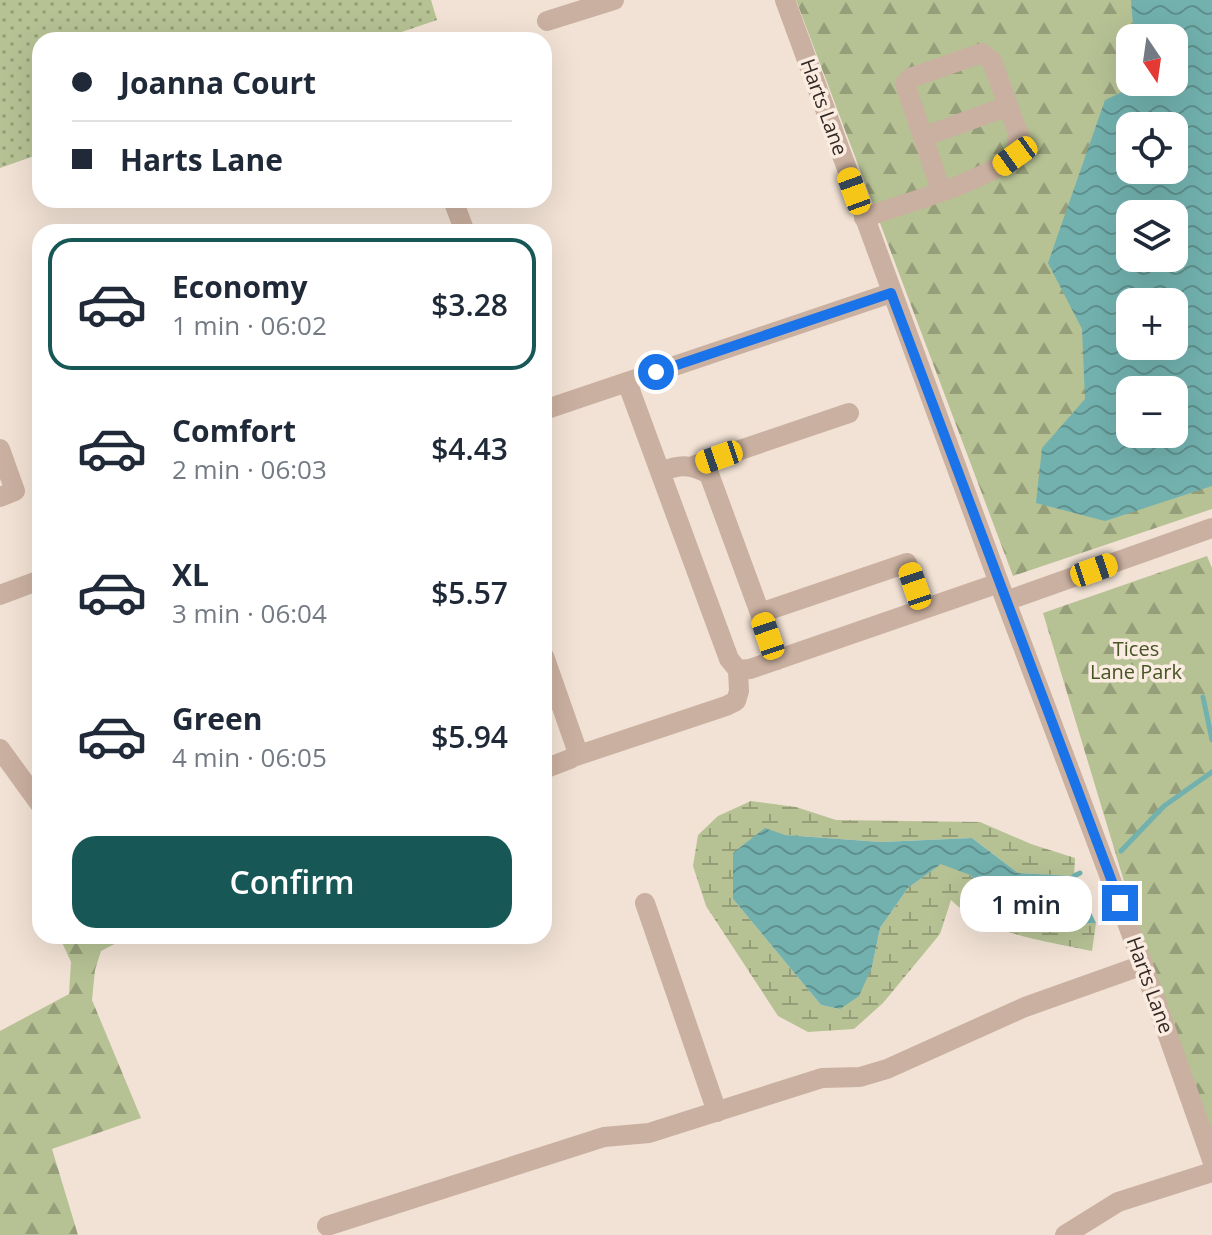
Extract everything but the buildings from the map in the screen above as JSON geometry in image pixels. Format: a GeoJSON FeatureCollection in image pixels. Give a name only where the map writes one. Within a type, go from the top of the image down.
{"type":"FeatureCollection","features":[{"type":"Feature","properties":{"kind":"street"},"geometry":{"type":"LineString","coordinates":[[547,21],[614,0]]}},
{"type":"Feature","properties":{"kind":"street","name":"Harts Lane"},"geometry":{"type":"LineString","coordinates":[[785,0],[891,293],[1143,965],[1212,1160]]}},
{"type":"Feature","properties":{"kind":"street"},"geometry":{"type":"LineString","coordinates":[[864,218],[941,190],[1000,167],[1015,156],[1019,136],[992,61],[982,53],[910,78],[905,84],[941,190]]}},
{"type":"Feature","properties":{"kind":"street"},"geometry":{"type":"LineString","coordinates":[[923,137],[1008,106]]}},
{"type":"Feature","properties":{"kind":"street"},"geometry":{"type":"LineString","coordinates":[[552,407],[891,293]]}},
{"type":"Feature","properties":{"kind":"street"},"geometry":{"type":"LineString","coordinates":[[552,766],[726,706],[736,701],[740,681],[738,670],[729,659],[627,382]]}},
{"type":"Feature","properties":{"kind":"street"},"geometry":{"type":"LineString","coordinates":[[693,466],[849,413]]}},
{"type":"Feature","properties":{"kind":"street"},"geometry":{"type":"LineString","coordinates":[[0,449],[15,491],[0,497]]}},
{"type":"Feature","properties":{"kind":"street"},"geometry":{"type":"LineString","coordinates":[[660,472],[680,465],[693,466],[709,474],[777,660]]}},
{"type":"Feature","properties":{"kind":"street"},"geometry":{"type":"LineString","coordinates":[[738,670],[750,669],[923,609],[1002,592],[1212,528]]}},
{"type":"Feature","properties":{"kind":"street"},"geometry":{"type":"LineString","coordinates":[[760,613],[907,563],[923,609]]}},
{"type":"Feature","properties":{"kind":"street"},"geometry":{"type":"LineString","coordinates":[[0,595],[32,583]]}},
{"type":"Feature","properties":{"kind":"street"},"geometry":{"type":"LineString","coordinates":[[552,678],[577,748],[576,756]]}},
{"type":"Feature","properties":{"kind":"street"},"geometry":{"type":"LineString","coordinates":[[0,749],[32,793]]}},
{"type":"Feature","properties":{"kind":"street"},"geometry":{"type":"LineString","coordinates":[[645,903],[717,1112]]}},
{"type":"Feature","properties":{"kind":"street"},"geometry":{"type":"LineString","coordinates":[[327,1226],[604,1137],[649,1133],[822,1078],[860,1077],[887,1069],[1025,1007],[1143,965]]}},
{"type":"Feature","properties":{"kind":"street"},"geometry":{"type":"LineString","coordinates":[[1065,1235],[1118,1202],[1212,1172]]}},
{"type":"Feature","properties":{"kind":"green space"},"geometry":{"type":"Polygon","coordinates":[[[0,0],[431,0],[437,20],[402,32],[32,32],[32,157],[0,168],[0,0]]]}},
{"type":"Feature","properties":{"kind":"green space"},"geometry":{"type":"Polygon","coordinates":[[[796,0],[1212,0],[1212,509],[1013,576],[796,0]]]}},
{"type":"Feature","properties":{"kind":"green space","name":"Tices Lane Park"},"geometry":{"type":"Polygon","coordinates":[[[1207,556],[1212,568],[1212,1173],[1043,613],[1207,556]]]}},
{"type":"Feature","properties":{"kind":"green space"},"geometry":{"type":"Polygon","coordinates":[[[751,801],[796,807],[836,820],[980,822],[1031,844],[1075,858],[1074,876],[1018,873],[972,838],[881,842],[785,835],[733,899],[821,1005],[840,1009],[872,967],[880,928],[908,888],[942,863],[970,875],[1000,905],[1073,924],[1096,923],[1092,951],[998,928],[965,912],[951,900],[940,934],[883,1003],[854,1029],[808,1032],[778,1016],[706,906],[693,866],[698,835],[718,816],[751,801]]]}},
{"type":"Feature","properties":{"kind":"green space"},"geometry":{"type":"Polygon","coordinates":[[[63,944],[115,944],[101,951],[95,970],[92,1000],[141,1118],[52,1149],[78,1235],[0,1235],[0,1031],[69,994],[71,962],[63,944]]]}},
{"type":"Feature","properties":{"kind":"water"},"geometry":{"type":"Polygon","coordinates":[[[1131,0],[1212,0],[1212,486],[1105,521],[1036,503],[1042,448],[1085,399],[1082,329],[1048,263],[1105,100],[1116,95],[1188,96],[1188,24],[1133,24],[1131,0]]]}},
{"type":"Feature","properties":{"kind":"water"},"geometry":{"type":"Polygon","coordinates":[[[765,828],[785,835],[881,842],[972,838],[1018,873],[1074,876],[1096,923],[1073,924],[1032,917],[1000,905],[970,875],[941,864],[908,888],[880,928],[872,967],[859,996],[840,1009],[821,1005],[733,899],[733,853],[765,828]]]}},
{"type":"Feature","properties":{"kind":"waterway"},"geometry":{"type":"LineString","coordinates":[[1203,697],[1212,740]]}},
{"type":"Feature","properties":{"kind":"waterway"},"geometry":{"type":"LineString","coordinates":[[1121,851],[1164,806],[1212,772]]}},
{"type":"Feature","properties":{"kind":"waterway"},"geometry":{"type":"LineString","coordinates":[[1074,876],[1080,873]]}},
{"type":"Feature","properties":{"kind":"route"},"geometry":{"type":"LineString","coordinates":[[656,372],[891,293],[1120,903]]}}]}
